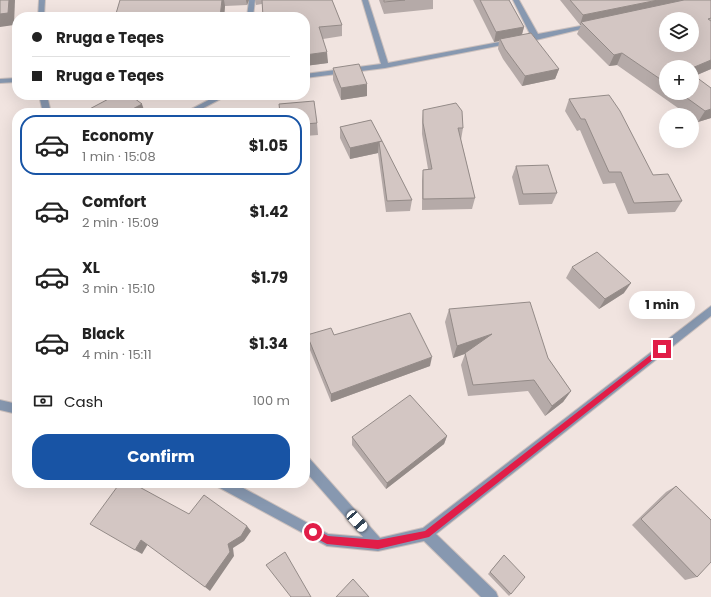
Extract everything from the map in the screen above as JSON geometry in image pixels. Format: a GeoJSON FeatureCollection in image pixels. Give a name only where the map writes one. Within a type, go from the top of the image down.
{"type":"FeatureCollection","features":[{"type":"Feature","properties":{"kind":"street"},"geometry":{"type":"LineString","coordinates":[[41,12],[42,0]]}},
{"type":"Feature","properties":{"kind":"street"},"geometry":{"type":"LineString","coordinates":[[251,12],[252,0]]}},
{"type":"Feature","properties":{"kind":"street"},"geometry":{"type":"LineString","coordinates":[[365,0],[385,66]]}},
{"type":"Feature","properties":{"kind":"street"},"geometry":{"type":"LineString","coordinates":[[516,0],[536,38]]}},
{"type":"Feature","properties":{"kind":"street"},"geometry":{"type":"LineString","coordinates":[[310,75],[385,66],[536,38],[598,24]]}},
{"type":"Feature","properties":{"kind":"street"},"geometry":{"type":"LineString","coordinates":[[0,80],[12,80]]}},
{"type":"Feature","properties":{"kind":"street"},"geometry":{"type":"LineString","coordinates":[[198,108],[214,100]]}},
{"type":"Feature","properties":{"kind":"street"},"geometry":{"type":"LineString","coordinates":[[231,488],[327,540],[378,544],[426,534],[711,310]]}},
{"type":"Feature","properties":{"kind":"street"},"geometry":{"type":"LineString","coordinates":[[0,405],[12,408]]}},
{"type":"Feature","properties":{"kind":"street"},"geometry":{"type":"LineString","coordinates":[[310,468],[378,544]]}},
{"type":"Feature","properties":{"kind":"street"},"geometry":{"type":"LineString","coordinates":[[426,534],[491,597]]}},
{"type":"Feature","properties":{"kind":"building"},"geometry":{"type":"Polygon","coordinates":[[[0,0],[9,0],[8,13],[0,14],[0,0]]]}},
{"type":"Feature","properties":{"kind":"building"},"geometry":{"type":"Polygon","coordinates":[[[120,0],[222,0],[221,12],[116,12],[120,0]]]}},
{"type":"Feature","properties":{"kind":"building"},"geometry":{"type":"Polygon","coordinates":[[[262,0],[332,0],[342,25],[319,27],[327,52],[310,54],[310,12],[263,12],[262,0]]]}},
{"type":"Feature","properties":{"kind":"building"},"geometry":{"type":"Polygon","coordinates":[[[384,0],[405,0],[384,2],[384,0]]]}},
{"type":"Feature","properties":{"kind":"building"},"geometry":{"type":"Polygon","coordinates":[[[480,0],[509,0],[524,27],[496,32],[480,0]]]}},
{"type":"Feature","properties":{"kind":"building"},"geometry":{"type":"Polygon","coordinates":[[[570,0],[658,0],[583,15],[570,0]]]}},
{"type":"Feature","properties":{"kind":"building"},"geometry":{"type":"Polygon","coordinates":[[[684,0],[711,0],[711,18],[708,19],[711,21],[711,60],[699,65],[699,60],[659,60],[659,78],[622,53],[614,55],[581,22],[684,0]]]}},
{"type":"Feature","properties":{"kind":"building"},"geometry":{"type":"Polygon","coordinates":[[[531,33],[559,69],[525,76],[505,49],[500,39],[531,33]]]}},
{"type":"Feature","properties":{"kind":"building"},"geometry":{"type":"Polygon","coordinates":[[[359,64],[367,84],[341,88],[333,68],[359,64]]]}},
{"type":"Feature","properties":{"kind":"building"},"geometry":{"type":"Polygon","coordinates":[[[699,79],[711,88],[711,109],[705,111],[690,100],[699,100],[699,79]]]}},
{"type":"Feature","properties":{"kind":"building"},"geometry":{"type":"Polygon","coordinates":[[[609,95],[620,111],[653,175],[668,174],[682,201],[634,203],[621,172],[609,172],[585,119],[581,119],[569,99],[609,95]]]}},
{"type":"Feature","properties":{"kind":"building"},"geometry":{"type":"Polygon","coordinates":[[[107,100],[137,100],[142,104],[134,108],[91,108],[107,100]]]}},
{"type":"Feature","properties":{"kind":"building"},"geometry":{"type":"Polygon","coordinates":[[[314,101],[317,123],[310,124],[310,108],[279,108],[279,104],[314,101]]]}},
{"type":"Feature","properties":{"kind":"building"},"geometry":{"type":"Polygon","coordinates":[[[456,103],[462,111],[463,128],[458,128],[475,198],[423,199],[423,170],[432,169],[423,123],[423,110],[456,103]]]}},
{"type":"Feature","properties":{"kind":"building"},"geometry":{"type":"Polygon","coordinates":[[[371,120],[382,141],[350,148],[340,127],[371,120]]]}},
{"type":"Feature","properties":{"kind":"building"},"geometry":{"type":"Polygon","coordinates":[[[382,141],[412,200],[387,201],[379,142],[382,141]]]}},
{"type":"Feature","properties":{"kind":"building"},"geometry":{"type":"Polygon","coordinates":[[[548,165],[557,193],[523,194],[516,166],[548,165]]]}},
{"type":"Feature","properties":{"kind":"building"},"geometry":{"type":"Polygon","coordinates":[[[597,252],[631,283],[605,299],[572,267],[597,252]]]}},
{"type":"Feature","properties":{"kind":"building"},"geometry":{"type":"Polygon","coordinates":[[[530,302],[548,358],[571,391],[552,406],[534,380],[473,385],[465,353],[492,334],[457,346],[449,309],[530,302]]]}},
{"type":"Feature","properties":{"kind":"building"},"geometry":{"type":"Polygon","coordinates":[[[410,313],[432,357],[331,394],[310,342],[310,334],[331,328],[334,335],[410,313]]]}},
{"type":"Feature","properties":{"kind":"building"},"geometry":{"type":"Polygon","coordinates":[[[410,395],[447,436],[387,483],[352,437],[410,395]]]}},
{"type":"Feature","properties":{"kind":"building"},"geometry":{"type":"Polygon","coordinates":[[[676,486],[711,520],[711,562],[697,577],[641,519],[676,486]]]}},
{"type":"Feature","properties":{"kind":"building"},"geometry":{"type":"Polygon","coordinates":[[[116,488],[141,488],[189,514],[204,495],[247,526],[241,536],[228,544],[230,552],[205,587],[141,540],[135,550],[90,524],[116,488]]]}},
{"type":"Feature","properties":{"kind":"building"},"geometry":{"type":"Polygon","coordinates":[[[285,552],[311,597],[291,597],[266,565],[285,552]]]}},
{"type":"Feature","properties":{"kind":"building"},"geometry":{"type":"Polygon","coordinates":[[[504,555],[525,577],[511,594],[490,572],[504,555]]]}},
{"type":"Feature","properties":{"kind":"building"},"geometry":{"type":"Polygon","coordinates":[[[353,579],[369,597],[336,597],[353,579]]]}},
{"type":"Feature","properties":{"kind":"route"},"geometry":{"type":"LineString","coordinates":[[313,532],[327,540],[378,544],[426,534],[662,349]]}}]}
